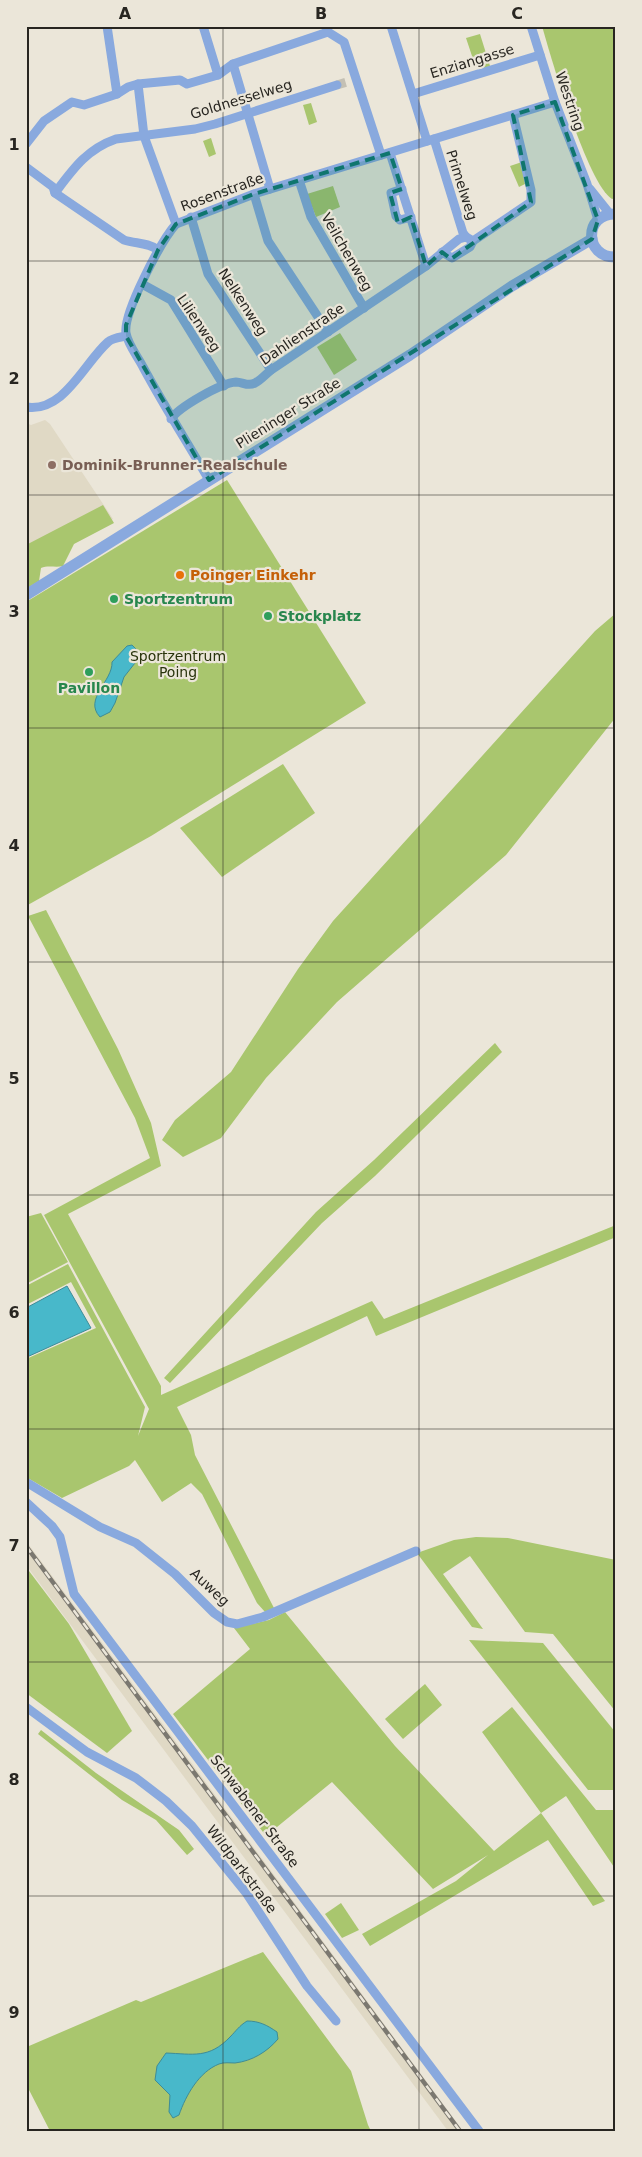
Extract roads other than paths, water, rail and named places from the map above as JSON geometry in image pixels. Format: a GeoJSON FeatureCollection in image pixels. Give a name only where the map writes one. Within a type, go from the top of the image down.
{"type":"FeatureCollection","features":[{"type":"Feature","properties":{"kind":"street"},"geometry":{"type":"LineString","coordinates":[[107,26],[117,94]]}},
{"type":"Feature","properties":{"kind":"street"},"geometry":{"type":"LineString","coordinates":[[203,26],[218,76]]}},
{"type":"Feature","properties":{"kind":"street","name":"Primelweg"},"geometry":{"type":"LineString","coordinates":[[391,26],[412,94],[463,233],[470,239]]}},
{"type":"Feature","properties":{"kind":"street","name":"Westring"},"geometry":{"type":"LineString","coordinates":[[531,26],[555,102],[587,184],[598,220]]}},
{"type":"Feature","properties":{"kind":"street"},"geometry":{"type":"LineString","coordinates":[[26,144],[44,121],[72,102],[84,105],[117,94],[128,87],[138,84],[180,80],[187,84],[218,76],[233,64],[327,29],[344,42],[351,80],[380,156]]}},
{"type":"Feature","properties":{"kind":"street","name":"Enziangasse"},"geometry":{"type":"LineString","coordinates":[[412,94],[540,55]]}},
{"type":"Feature","properties":{"kind":"street"},"geometry":{"type":"LineString","coordinates":[[233,64],[249,112],[270,190]]}},
{"type":"Feature","properties":{"kind":"street"},"geometry":{"type":"LineString","coordinates":[[138,84],[144,136],[176,224]]}},
{"type":"Feature","properties":{"kind":"street","name":"Goldnesselweg"},"geometry":{"type":"LineString","coordinates":[[55,194],[76,165],[93,149],[116,139],[195,129],[337,84]]}},
{"type":"Feature","properties":{"kind":"street","name":"Rosenstraße"},"geometry":{"type":"LineString","coordinates":[[126,336],[127,315],[158,250],[176,224],[254,194],[555,102]]}},
{"type":"Feature","properties":{"kind":"street","name":"Dahlienstraße"},"geometry":{"type":"LineString","coordinates":[[171,419],[177,411],[208,392],[235,382],[248,385],[255,383],[271,370],[426,266],[442,252],[452,258],[470,247],[470,239],[531,202],[531,190],[514,115]]}},
{"type":"Feature","properties":{"kind":"street"},"geometry":{"type":"LineString","coordinates":[[390,153],[426,266]]}},
{"type":"Feature","properties":{"kind":"street"},"geometry":{"type":"LineString","coordinates":[[26,167],[53,186],[55,194],[124,240],[144,243],[158,250]]}},
{"type":"Feature","properties":{"kind":"street","name":"Veilchenweg"},"geometry":{"type":"LineString","coordinates":[[299,180],[311,217],[364,308]]}},
{"type":"Feature","properties":{"kind":"street","name":"Westring"},"geometry":{"type":"LineString","coordinates":[[587,184],[613,214]]}},
{"type":"Feature","properties":{"kind":"street"},"geometry":{"type":"LineString","coordinates":[[402,190],[391,193],[396,216],[400,220],[411,218]]}},
{"type":"Feature","properties":{"kind":"street"},"geometry":{"type":"LineString","coordinates":[[254,194],[268,241],[328,332]]}},
{"type":"Feature","properties":{"kind":"street"},"geometry":{"type":"LineString","coordinates":[[600,252],[595,247],[592,239],[593,226],[598,220],[613,214]]}},
{"type":"Feature","properties":{"kind":"street","name":"Nelkenweg"},"geometry":{"type":"LineString","coordinates":[[191,217],[208,274],[271,370]]}},
{"type":"Feature","properties":{"kind":"street","name":"Plieninger Straße"},"geometry":{"type":"LineString","coordinates":[[26,595],[410,355],[512,286],[592,239]]}},
{"type":"Feature","properties":{"kind":"street","name":"Plieninger Straße"},"geometry":{"type":"LineString","coordinates":[[564,256],[600,252],[606,256],[616,257]]}},
{"type":"Feature","properties":{"kind":"street","name":"Lilienweg"},"geometry":{"type":"LineString","coordinates":[[142,284],[171,300],[224,386]]}},
{"type":"Feature","properties":{"kind":"street"},"geometry":{"type":"LineString","coordinates":[[26,407],[40,408],[58,398],[109,340],[126,336],[171,419],[209,480]]}},
{"type":"Feature","properties":{"kind":"street","name":"Auweg"},"geometry":{"type":"LineString","coordinates":[[26,1482],[100,1527],[136,1543],[175,1574],[214,1613],[227,1622],[237,1624],[263,1617],[416,1551]]}},
{"type":"Feature","properties":{"kind":"street","name":"Schwabener Straße"},"geometry":{"type":"LineString","coordinates":[[26,1502],[52,1526],[60,1537],[70,1582],[78,1600],[480,2131]]}},
{"type":"Feature","properties":{"kind":"street","name":"Wildparkstraße"},"geometry":{"type":"LineString","coordinates":[[26,1708],[87,1752],[136,1778],[192,1826],[247,1894],[307,1986],[336,2021]]}},
{"type":"Feature","properties":{"kind":"water"},"geometry":{"type":"Polygon","coordinates":[[[132,645],[138,651],[135,663],[124,677],[110,712],[100,717],[95,703],[111,669],[112,662],[127,646],[132,645]]]}},
{"type":"Feature","properties":{"kind":"water"},"geometry":{"type":"Polygon","coordinates":[[[67,1286],[91,1328],[27,1357],[26,1308],[67,1286]]]}},
{"type":"Feature","properties":{"kind":"water"},"geometry":{"type":"Polygon","coordinates":[[[247,2021],[270,2027],[277,2032],[278,2039],[264,2052],[253,2058],[235,2063],[221,2063],[205,2073],[189,2092],[179,2115],[173,2118],[169,2112],[170,2095],[155,2080],[157,2066],[166,2053],[200,2054],[208,2052],[222,2044],[247,2021]]]}},
{"type":"Feature","properties":{"kind":"tunnel"},"geometry":{"type":"LineString","coordinates":[[337,85],[347,82]]}},
{"type":"Feature","properties":{"kind":"railway"},"geometry":{"type":"LineString","coordinates":[[26,1546],[460,2131]]}},
{"type":"Feature","properties":{"kind":"place","name":"Dominik-Brunner-Realschule"},"geometry":{"type":"Point","coordinates":[52,465]}},
{"type":"Feature","properties":{"kind":"place","name":"Poinger Einkehr"},"geometry":{"type":"Point","coordinates":[180,575]}},
{"type":"Feature","properties":{"kind":"place","name":"Sportzentrum"},"geometry":{"type":"Point","coordinates":[114,599]}},
{"type":"Feature","properties":{"kind":"place","name":"Stockplatz"},"geometry":{"type":"Point","coordinates":[268,616]}},
{"type":"Feature","properties":{"kind":"place","name":"Pavillon"},"geometry":{"type":"Point","coordinates":[89,672]}},
{"type":"Feature","properties":{"kind":"park label","name":"Sportzentrum Poing"},"geometry":{"type":"Point","coordinates":[178,664]}}]}
